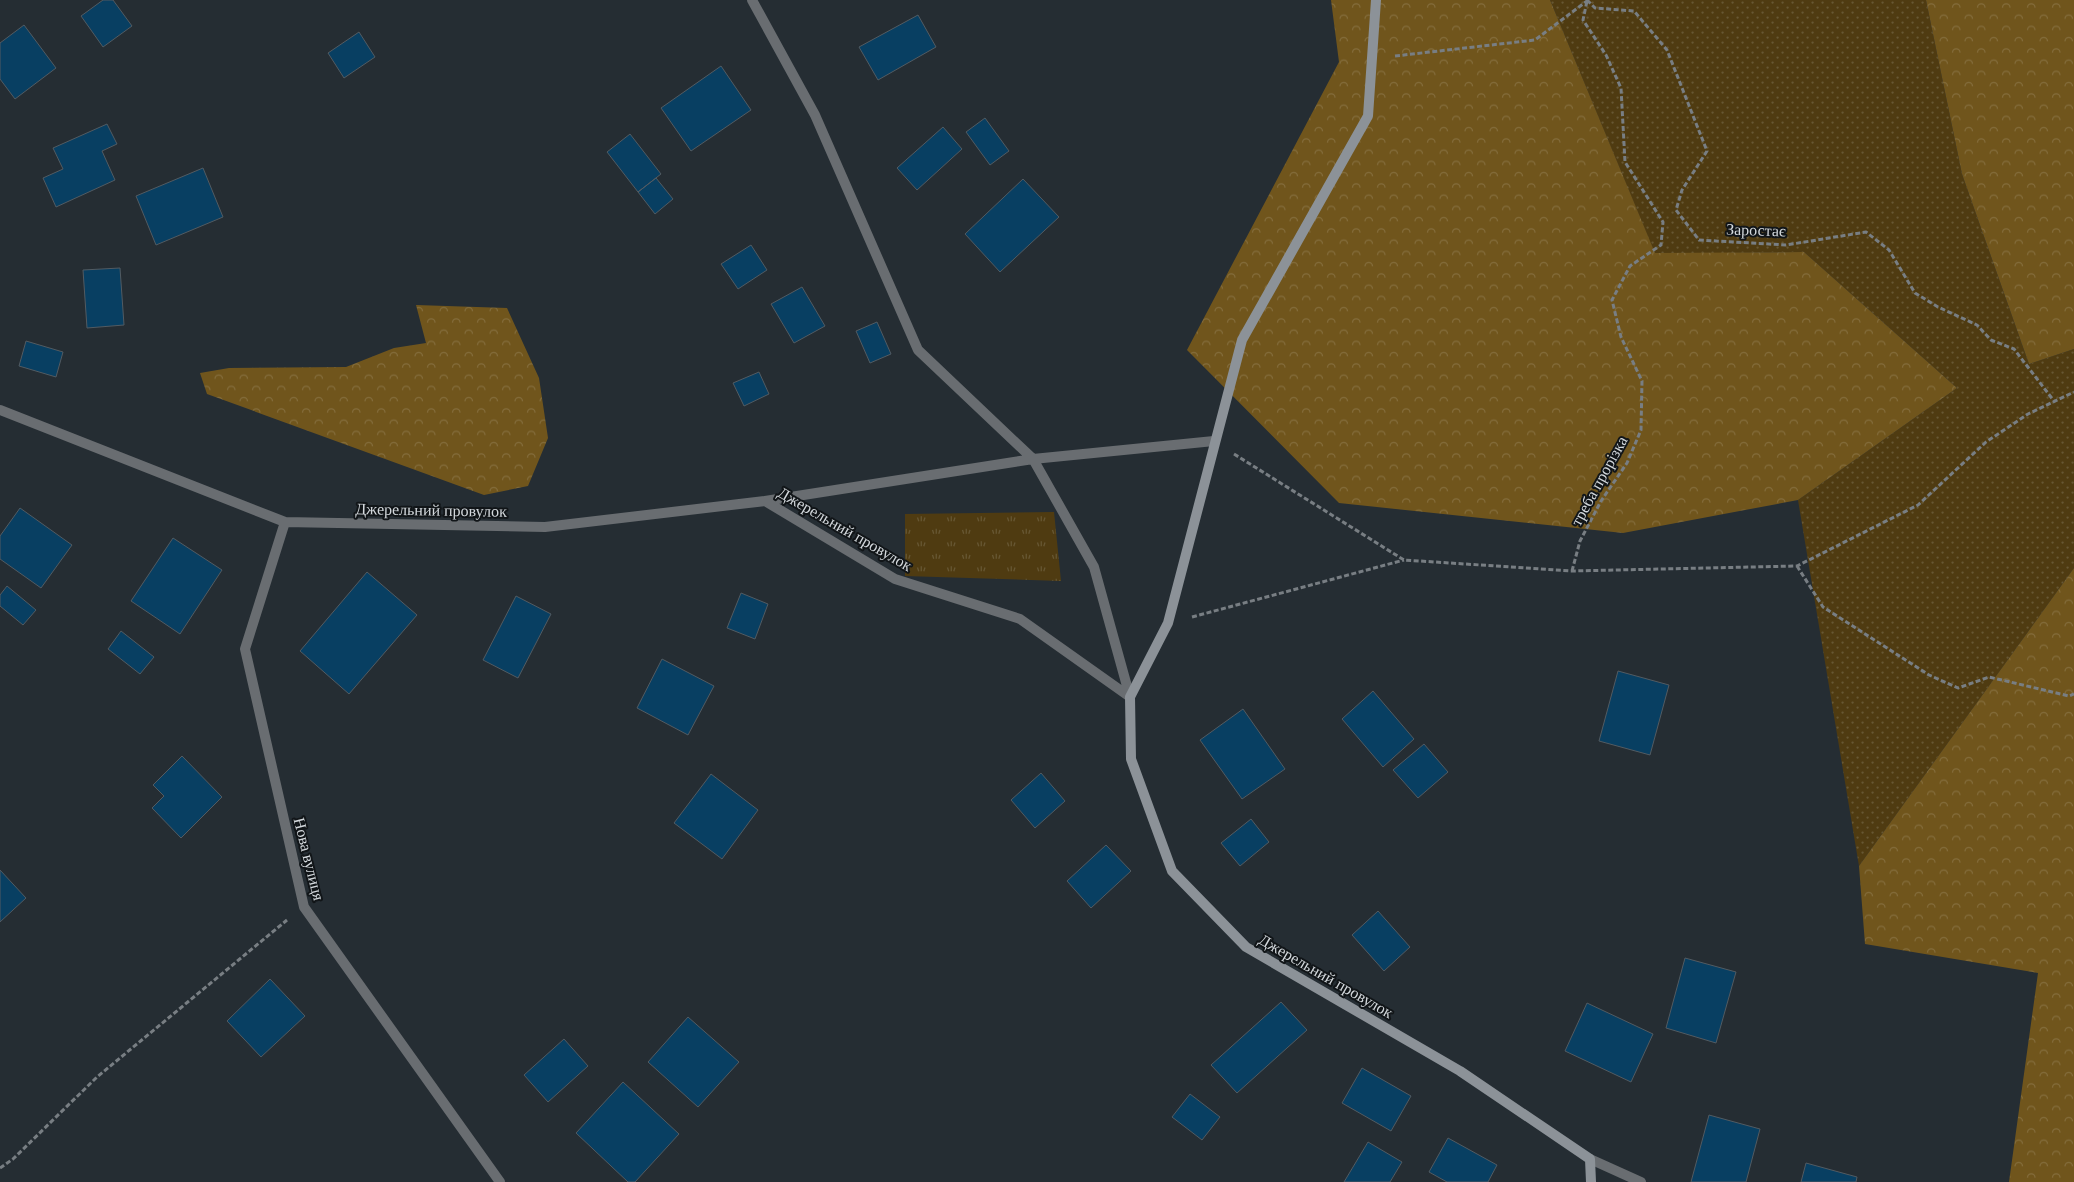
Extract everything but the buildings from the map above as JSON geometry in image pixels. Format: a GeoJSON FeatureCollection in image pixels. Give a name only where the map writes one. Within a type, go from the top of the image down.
{"type":"FeatureCollection","features":[{"type":"Feature","properties":{"kind":"street"},"geometry":{"type":"LineString","coordinates":[[752,0],[815,115],[918,350],[1033,459],[1094,567],[1130,697]]}},
{"type":"Feature","properties":{"kind":"street"},"geometry":{"type":"LineString","coordinates":[[1130,697],[1168,624],[1214,441],[1242,340],[1368,116],[1376,0]]}},
{"type":"Feature","properties":{"kind":"street","name":"Джерельний провулок"},"geometry":{"type":"LineString","coordinates":[[0,410],[286,522],[545,527],[766,501],[895,579],[1020,619],[1130,697],[1130,759],[1172,871],[1246,947],[1460,1071],[1590,1159],[1641,1182]]}},
{"type":"Feature","properties":{"kind":"street"},"geometry":{"type":"LineString","coordinates":[[766,501],[1033,459],[1214,441]]}},
{"type":"Feature","properties":{"kind":"street","name":"Нова вулиця"},"geometry":{"type":"LineString","coordinates":[[286,522],[245,650],[304,907],[500,1182]]}},
{"type":"Feature","properties":{"kind":"street"},"geometry":{"type":"LineString","coordinates":[[1590,1159],[1591,1182]]}},
{"type":"Feature","properties":{"kind":"path"},"geometry":{"type":"LineString","coordinates":[[1372,59],[1535,40],[1587,0]]}},
{"type":"Feature","properties":{"kind":"path","name":"Заростає"},"geometry":{"type":"LineString","coordinates":[[1587,0],[1595,8],[1634,12],[1667,50],[1707,151],[1682,190],[1676,210],[1699,240],[1786,245],[1866,232],[1888,250],[1915,292],[1938,307],[1977,325],[1991,340],[2014,349],[2054,401]]}},
{"type":"Feature","properties":{"kind":"path","name":"треба прорізка"},"geometry":{"type":"LineString","coordinates":[[1572,570],[1580,541],[1600,501],[1626,463],[1641,430],[1642,381],[1622,337],[1612,300],[1630,266],[1661,245],[1663,222],[1625,162],[1621,88],[1606,55],[1583,20],[1587,0]]}},
{"type":"Feature","properties":{"kind":"path"},"geometry":{"type":"LineString","coordinates":[[1168,624],[1404,560],[1572,570],[1797,566],[1918,505],[1986,442],[2028,414],[2074,392]]}},
{"type":"Feature","properties":{"kind":"path"},"geometry":{"type":"LineString","coordinates":[[1214,441],[1404,560]]}},
{"type":"Feature","properties":{"kind":"path"},"geometry":{"type":"LineString","coordinates":[[1797,566],[1823,606],[1929,675],[1958,688],[1989,677],[2069,696],[2074,694]]}},
{"type":"Feature","properties":{"kind":"path"},"geometry":{"type":"LineString","coordinates":[[0,1168],[13,1158],[98,1077],[304,907]]}},
{"type":"Feature","properties":{"kind":"green space"},"geometry":{"type":"Polygon","coordinates":[[[1331,0],[1550,0],[1655,253],[1804,252],[1957,388],[1798,500],[1623,533],[1339,503],[1187,350],[1339,62],[1331,0]]]}},
{"type":"Feature","properties":{"kind":"green space"},"geometry":{"type":"Polygon","coordinates":[[[1550,0],[1926,0],[1962,174],[2029,364],[2074,349],[2074,568],[1859,866],[1798,500],[1957,388],[1804,252],[1655,254],[1550,0]]]}},
{"type":"Feature","properties":{"kind":"green space"},"geometry":{"type":"Polygon","coordinates":[[[1926,0],[2074,0],[2074,349],[2029,364],[1962,174],[1926,0]]]}},
{"type":"Feature","properties":{"kind":"green space"},"geometry":{"type":"Polygon","coordinates":[[[416,305],[507,308],[539,378],[548,438],[528,486],[484,495],[207,394],[200,373],[229,368],[346,367],[394,348],[426,343],[416,305]]]}},
{"type":"Feature","properties":{"kind":"green space"},"geometry":{"type":"Polygon","coordinates":[[[1054,512],[1061,581],[905,576],[905,514],[1054,512]]]}},
{"type":"Feature","properties":{"kind":"green space"},"geometry":{"type":"Polygon","coordinates":[[[2074,568],[2074,1182],[2009,1182],[2038,973],[1865,944],[1859,866],[2074,568]]]}}]}
